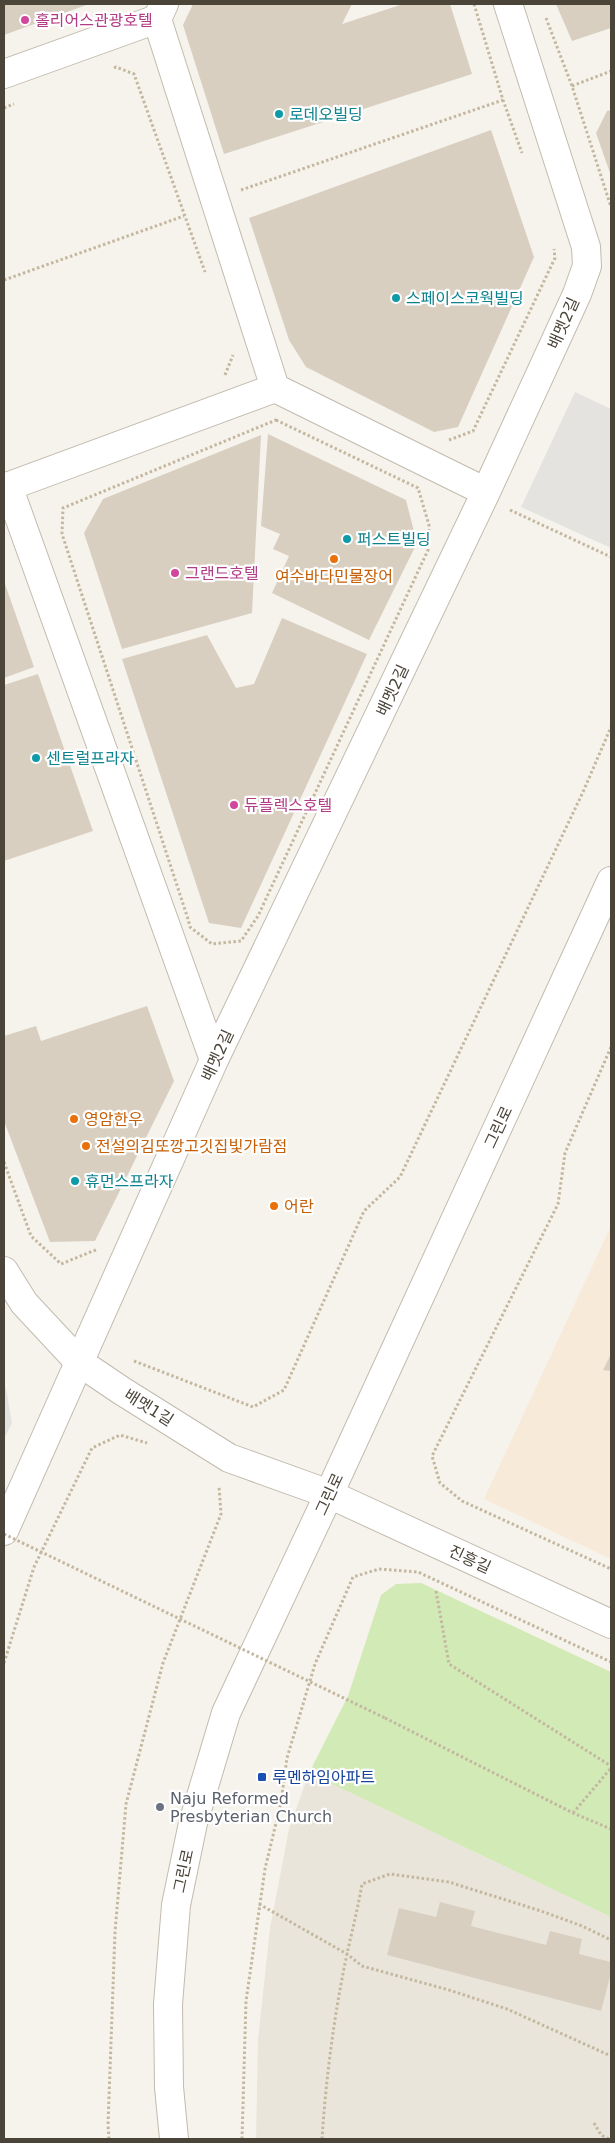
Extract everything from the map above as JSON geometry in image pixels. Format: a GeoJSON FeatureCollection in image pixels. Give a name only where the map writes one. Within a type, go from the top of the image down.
{"type":"FeatureCollection","features":[{"type":"Feature","properties":{"kind":"street","name":"배멧2길"},"geometry":{"type":"LineString","coordinates":[[79,1362],[214,1060],[486,492],[577,294],[587,266],[586,247],[508,4]]}},
{"type":"Feature","properties":{"kind":"street"},"geometry":{"type":"LineString","coordinates":[[4,74],[160,11],[275,388]]}},
{"type":"Feature","properties":{"kind":"street"},"geometry":{"type":"LineString","coordinates":[[214,1060],[6,487],[275,388],[486,492]]}},
{"type":"Feature","properties":{"kind":"street","name":"그린로"},"geometry":{"type":"LineString","coordinates":[[174,2139],[168,2087],[168,2004],[176,1904],[193,1823],[226,1713],[329,1494],[611,881]]}},
{"type":"Feature","properties":{"kind":"street","name":"배멧1길"},"geometry":{"type":"LineString","coordinates":[[4,1271],[24,1303],[79,1362],[230,1458],[329,1494]]}},
{"type":"Feature","properties":{"kind":"street"},"geometry":{"type":"LineString","coordinates":[[4,1533],[79,1362]]}},
{"type":"Feature","properties":{"kind":"street","name":"진흥길"},"geometry":{"type":"LineString","coordinates":[[329,1494],[611,1624]]}},
{"type":"Feature","properties":{"kind":"path"},"geometry":{"type":"LineString","coordinates":[[474,4],[503,100],[523,154]]}},
{"type":"Feature","properties":{"kind":"path"},"geometry":{"type":"LineString","coordinates":[[544,13],[572,86],[611,207]]}},
{"type":"Feature","properties":{"kind":"path"},"geometry":{"type":"LineString","coordinates":[[107,71],[116,67],[134,74],[208,281]]}},
{"type":"Feature","properties":{"kind":"path"},"geometry":{"type":"LineString","coordinates":[[572,86],[611,71]]}},
{"type":"Feature","properties":{"kind":"path"},"geometry":{"type":"LineString","coordinates":[[233,193],[503,100]]}},
{"type":"Feature","properties":{"kind":"path"},"geometry":{"type":"LineString","coordinates":[[4,108],[22,101]]}},
{"type":"Feature","properties":{"kind":"path"},"geometry":{"type":"LineString","coordinates":[[4,280],[184,216]]}},
{"type":"Feature","properties":{"kind":"path"},"geometry":{"type":"LineString","coordinates":[[443,442],[473,431],[555,258],[553,243]]}},
{"type":"Feature","properties":{"kind":"path"},"geometry":{"type":"LineString","coordinates":[[222,382],[234,351]]}},
{"type":"Feature","properties":{"kind":"path"},"geometry":{"type":"LineString","coordinates":[[276,420],[418,488],[429,525],[428,550],[258,916],[241,941],[212,944],[190,927],[62,534],[63,508],[276,420]]}},
{"type":"Feature","properties":{"kind":"path"},"geometry":{"type":"LineString","coordinates":[[507,509],[611,556]]}},
{"type":"Feature","properties":{"kind":"path"},"geometry":{"type":"LineString","coordinates":[[133,1361],[253,1406],[284,1390],[364,1211],[400,1177],[583,792],[611,727]]}},
{"type":"Feature","properties":{"kind":"path"},"geometry":{"type":"LineString","coordinates":[[611,1047],[565,1153],[558,1204],[432,1456],[440,1482],[462,1501],[611,1569]]}},
{"type":"Feature","properties":{"kind":"path"},"geometry":{"type":"LineString","coordinates":[[4,1162],[31,1236],[61,1264],[101,1247]]}},
{"type":"Feature","properties":{"kind":"path"},"geometry":{"type":"LineString","coordinates":[[4,1663],[34,1567],[92,1448],[120,1436],[155,1446]]}},
{"type":"Feature","properties":{"kind":"path"},"geometry":{"type":"LineString","coordinates":[[109,2139],[115,1942],[126,1804],[163,1663],[221,1514],[218,1481]]}},
{"type":"Feature","properties":{"kind":"path"},"geometry":{"type":"LineString","coordinates":[[4,1533],[385,1718],[573,1813],[611,1829]]}},
{"type":"Feature","properties":{"kind":"path"},"geometry":{"type":"LineString","coordinates":[[242,2139],[246,2001],[265,1869],[281,1802],[287,1758],[315,1664],[353,1577],[379,1569],[418,1572],[611,1662]]}},
{"type":"Feature","properties":{"kind":"path"},"geometry":{"type":"LineString","coordinates":[[436,1591],[449,1664],[611,1767],[573,1813]]}},
{"type":"Feature","properties":{"kind":"path"},"geometry":{"type":"LineString","coordinates":[[322,2139],[326,2086],[347,1954],[357,1916],[362,1884],[390,1874],[449,1882],[566,1920],[611,1940]]}},
{"type":"Feature","properties":{"kind":"path"},"geometry":{"type":"LineString","coordinates":[[260,1904],[347,1954],[362,1966],[449,1990],[507,2009],[611,2056]]}},
{"type":"Feature","properties":{"kind":"path"},"geometry":{"type":"LineString","coordinates":[[594,2123],[601,2135],[609,2139]]}},
{"type":"Feature","properties":{"kind":"shaded area"},"geometry":{"type":"Polygon","coordinates":[[[575,392],[611,409],[611,548],[521,507],[575,392]]]}},
{"type":"Feature","properties":{"kind":"shaded area"},"geometry":{"type":"Polygon","coordinates":[[[611,1226],[611,1559],[484,1499],[611,1226]]]}},
{"type":"Feature","properties":{"kind":"shaded area"},"geometry":{"type":"Polygon","coordinates":[[[4,1384],[12,1423],[4,1439],[4,1384]]]}},
{"type":"Feature","properties":{"kind":"shaded area"},"geometry":{"type":"Polygon","coordinates":[[[309,1773],[611,1917],[611,2139],[256,2139],[258,2040],[270,1928],[289,1829],[309,1773]]]}},
{"type":"Feature","properties":{"kind":"green space"},"geometry":{"type":"Polygon","coordinates":[[[421,1583],[611,1672],[611,1917],[309,1773],[348,1696],[381,1595],[396,1584],[421,1583]]]}},
{"type":"Feature","properties":{"kind":"building","name":"홀리어스관광호텔"},"geometry":{"type":"Polygon","coordinates":[[[4,4],[89,4],[4,35],[4,4]]]}},
{"type":"Feature","properties":{"kind":"building","name":"로데오빌딩"},"geometry":{"type":"Polygon","coordinates":[[[193,4],[352,4],[342,24],[403,4],[450,4],[472,74],[224,154],[183,25],[193,4]]]}},
{"type":"Feature","properties":{"kind":"building"},"geometry":{"type":"Polygon","coordinates":[[[556,4],[611,4],[611,28],[572,41],[556,4]]]}},
{"type":"Feature","properties":{"kind":"building"},"geometry":{"type":"Polygon","coordinates":[[[611,110],[611,176],[596,133],[607,111],[611,110]]]}},
{"type":"Feature","properties":{"kind":"building","name":"스페이스코웍빌딩"},"geometry":{"type":"Polygon","coordinates":[[[491,130],[534,257],[458,427],[434,432],[306,367],[289,340],[249,218],[491,130]]]}},
{"type":"Feature","properties":{"kind":"building","name":"퍼스트빌딩"},"geometry":{"type":"Polygon","coordinates":[[[268,434],[406,500],[417,543],[369,640],[272,593],[289,556],[273,549],[280,534],[261,526],[268,434]]]}},
{"type":"Feature","properties":{"kind":"building","name":"그랜드호텔"},"geometry":{"type":"Polygon","coordinates":[[[261,435],[252,613],[122,649],[84,533],[103,499],[261,435]]]}},
{"type":"Feature","properties":{"kind":"building"},"geometry":{"type":"Polygon","coordinates":[[[4,581],[34,667],[4,678],[4,581]]]}},
{"type":"Feature","properties":{"kind":"building","name":"듀플렉스호텔"},"geometry":{"type":"Polygon","coordinates":[[[282,618],[367,654],[241,928],[209,923],[122,659],[207,635],[236,688],[254,684],[282,618]]]}},
{"type":"Feature","properties":{"kind":"building","name":"센트럴프라자"},"geometry":{"type":"Polygon","coordinates":[[[38,674],[93,831],[4,861],[4,685],[38,674]]]}},
{"type":"Feature","properties":{"kind":"building","name":"휴먼스프라자"},"geometry":{"type":"Polygon","coordinates":[[[147,1006],[174,1081],[95,1241],[50,1242],[4,1121],[4,1036],[36,1026],[41,1041],[147,1006]]]}},
{"type":"Feature","properties":{"kind":"building"},"geometry":{"type":"Polygon","coordinates":[[[611,1354],[611,1371],[603,1370],[611,1354]]]}},
{"type":"Feature","properties":{"kind":"building"},"geometry":{"type":"Polygon","coordinates":[[[440,1902],[475,1911],[471,1926],[546,1945],[550,1931],[582,1939],[579,1954],[611,1962],[611,1973],[601,2011],[387,1955],[399,1908],[436,1917],[440,1902]]]}},
{"type":"Feature","properties":{"kind":"place","name":"홀리어스관광호텔"},"geometry":{"type":"Point","coordinates":[25,20]}},
{"type":"Feature","properties":{"kind":"place","name":"로데오빌딩"},"geometry":{"type":"Point","coordinates":[279,114]}},
{"type":"Feature","properties":{"kind":"place","name":"스페이스코웍빌딩"},"geometry":{"type":"Point","coordinates":[396,298]}},
{"type":"Feature","properties":{"kind":"place","name":"퍼스트빌딩"},"geometry":{"type":"Point","coordinates":[347,539]}},
{"type":"Feature","properties":{"kind":"place","name":"여수바다민물장어"},"geometry":{"type":"Point","coordinates":[334,559]}},
{"type":"Feature","properties":{"kind":"place","name":"그랜드호텔"},"geometry":{"type":"Point","coordinates":[175,573]}},
{"type":"Feature","properties":{"kind":"place","name":"센트럴프라자"},"geometry":{"type":"Point","coordinates":[36,758]}},
{"type":"Feature","properties":{"kind":"place","name":"듀플렉스호텔"},"geometry":{"type":"Point","coordinates":[234,805]}},
{"type":"Feature","properties":{"kind":"place","name":"영암한우"},"geometry":{"type":"Point","coordinates":[74,1119]}},
{"type":"Feature","properties":{"kind":"place","name":"전설의김또깡고깃집빛가람점"},"geometry":{"type":"Point","coordinates":[86,1146]}},
{"type":"Feature","properties":{"kind":"place","name":"휴먼스프라자"},"geometry":{"type":"Point","coordinates":[75,1181]}},
{"type":"Feature","properties":{"kind":"place","name":"어란"},"geometry":{"type":"Point","coordinates":[274,1206]}},
{"type":"Feature","properties":{"kind":"place","name":"루멘하임아파트"},"geometry":{"type":"Point","coordinates":[262,1777]}},
{"type":"Feature","properties":{"kind":"place","name":"Naju Reformed Presbyterian Church"},"geometry":{"type":"Point","coordinates":[160,1807]}}]}
